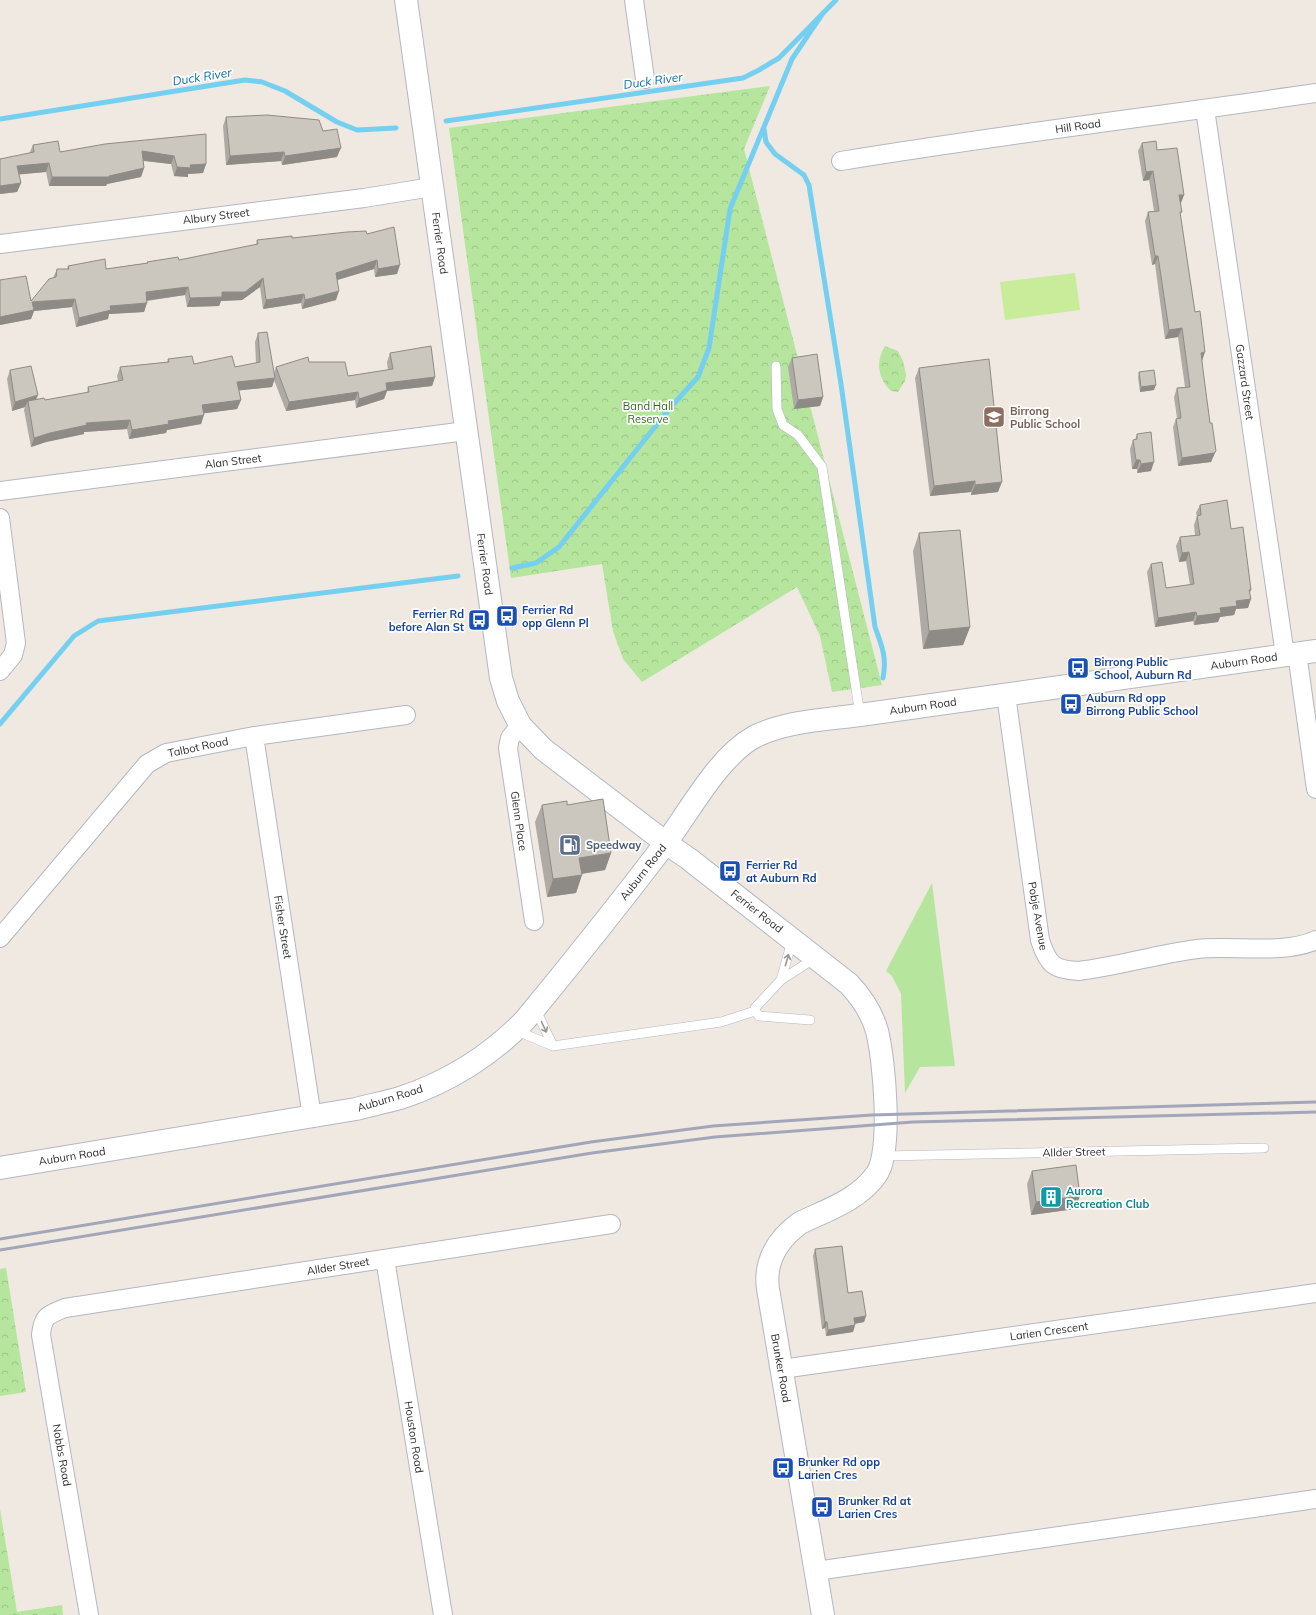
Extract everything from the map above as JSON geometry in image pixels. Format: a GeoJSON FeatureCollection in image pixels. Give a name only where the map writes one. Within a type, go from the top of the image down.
{"type":"FeatureCollection","features":[{"type":"Feature","properties":{"kind":"main road","name":"Ferrier Road"},"geometry":{"type":"LineString","coordinates":[[406,0],[501,678],[508,701],[520,725],[543,749],[793,939],[850,984],[860,996],[876,1030],[883,1072],[885,1106],[881,1165]]}},
{"type":"Feature","properties":{"kind":"main road","name":"Auburn Road"},"geometry":{"type":"LineString","coordinates":[[0,1168],[356,1109],[400,1098],[422,1090],[447,1078],[489,1052],[515,1030],[535,1008],[666,843],[720,767],[738,748],[753,738],[771,730],[791,725],[1299,653]]}},
{"type":"Feature","properties":{"kind":"main road","name":"Brunker Road"},"geometry":{"type":"LineString","coordinates":[[823,1615],[766,1278],[767,1268],[773,1252],[785,1236],[800,1223],[854,1196],[867,1186],[881,1165]]}},
{"type":"Feature","properties":{"kind":"street"},"geometry":{"type":"LineString","coordinates":[[634,0],[645,79]]}},
{"type":"Feature","properties":{"kind":"street","name":"Hill Road"},"geometry":{"type":"LineString","coordinates":[[841,161],[952,143],[1316,93]]}},
{"type":"Feature","properties":{"kind":"street","name":"Gazzard Street"},"geometry":{"type":"LineString","coordinates":[[1205,109],[1299,653]]}},
{"type":"Feature","properties":{"kind":"street","name":"Albury Street"},"geometry":{"type":"LineString","coordinates":[[0,244],[364,198],[432,186]]}},
{"type":"Feature","properties":{"kind":"street","name":"Alan Street"},"geometry":{"type":"LineString","coordinates":[[0,492],[466,432]]}},
{"type":"Feature","properties":{"kind":"street"},"geometry":{"type":"LineString","coordinates":[[0,518],[16,643],[13,655],[0,671]]}},
{"type":"Feature","properties":{"kind":"street"},"geometry":{"type":"LineString","coordinates":[[1299,653],[1316,789]]}},
{"type":"Feature","properties":{"kind":"street","name":"Pobje Avenue"},"geometry":{"type":"LineString","coordinates":[[1006,695],[1040,940],[1045,956],[1053,965],[1064,970],[1079,971],[1198,949],[1300,946],[1316,940]]}},
{"type":"Feature","properties":{"kind":"street","name":"Talbot Road"},"geometry":{"type":"LineString","coordinates":[[0,938],[147,764],[166,753],[254,736],[406,715]]}},
{"type":"Feature","properties":{"kind":"street","name":"Glenn Place"},"geometry":{"type":"LineString","coordinates":[[520,725],[510,738],[508,748],[534,921]]}},
{"type":"Feature","properties":{"kind":"street","name":"Fisher Street"},"geometry":{"type":"LineString","coordinates":[[254,736],[312,1117]]}},
{"type":"Feature","properties":{"kind":"street","name":"Allder Street"},"geometry":{"type":"LineString","coordinates":[[65,1308],[611,1224]]}},
{"type":"Feature","properties":{"kind":"street","name":"Houston Road"},"geometry":{"type":"LineString","coordinates":[[385,1259],[443,1615]]}},
{"type":"Feature","properties":{"kind":"street","name":"Larien Crescent"},"geometry":{"type":"LineString","coordinates":[[782,1369],[1316,1293]]}},
{"type":"Feature","properties":{"kind":"street","name":"Nobbs Road"},"geometry":{"type":"LineString","coordinates":[[65,1308],[47,1315],[42,1324],[41,1335],[89,1615]]}},
{"type":"Feature","properties":{"kind":"street"},"geometry":{"type":"LineString","coordinates":[[816,1571],[1316,1499]]}},
{"type":"Feature","properties":{"kind":"lane"},"geometry":{"type":"LineString","coordinates":[[776,366],[777,409],[783,425],[798,435],[822,467],[860,715]]}},
{"type":"Feature","properties":{"kind":"lane"},"geometry":{"type":"LineString","coordinates":[[781,980],[793,939]]}},
{"type":"Feature","properties":{"kind":"lane"},"geometry":{"type":"LineString","coordinates":[[755,1011],[755,1008],[781,980],[816,958]]}},
{"type":"Feature","properties":{"kind":"lane"},"geometry":{"type":"LineString","coordinates":[[535,1008],[553,1046]]}},
{"type":"Feature","properties":{"kind":"lane"},"geometry":{"type":"LineString","coordinates":[[755,1011],[759,1016],[810,1020]]}},
{"type":"Feature","properties":{"kind":"lane"},"geometry":{"type":"LineString","coordinates":[[515,1030],[553,1046],[721,1022],[755,1011]]}},
{"type":"Feature","properties":{"kind":"lane","name":"Allder Street"},"geometry":{"type":"LineString","coordinates":[[881,1165],[1264,1148]]}},
{"type":"Feature","properties":{"kind":"green space","name":"Band Hall Reserve"},"geometry":{"type":"Polygon","coordinates":[[[770,86],[744,149],[882,685],[832,692],[820,636],[797,587],[642,682],[623,659],[613,631],[602,564],[511,578],[449,128],[770,86]]]}},
{"type":"Feature","properties":{"kind":"green space"},"geometry":{"type":"Polygon","coordinates":[[[1075,273],[1080,310],[1005,320],[1000,282],[1075,273]]]}},
{"type":"Feature","properties":{"kind":"green space"},"geometry":{"type":"Polygon","coordinates":[[[885,346],[898,351],[903,361],[906,375],[905,381],[898,392],[891,391],[883,381],[879,370],[880,358],[885,346]]]}},
{"type":"Feature","properties":{"kind":"green space"},"geometry":{"type":"Polygon","coordinates":[[[932,883],[955,1066],[920,1067],[905,1093],[901,994],[892,976],[886,971],[932,883]]]}},
{"type":"Feature","properties":{"kind":"green space"},"geometry":{"type":"Polygon","coordinates":[[[6,1268],[26,1392],[0,1396],[0,1269],[6,1268]]]}},
{"type":"Feature","properties":{"kind":"green space"},"geometry":{"type":"Polygon","coordinates":[[[0,1509],[17,1612],[62,1605],[63,1615],[0,1615],[0,1509]]]}},
{"type":"Feature","properties":{"kind":"building"},"geometry":{"type":"Polygon","coordinates":[[[267,115],[319,120],[323,131],[337,129],[341,148],[285,156],[284,152],[230,156],[226,117],[267,115]]]}},
{"type":"Feature","properties":{"kind":"building"},"geometry":{"type":"Polygon","coordinates":[[[206,134],[206,164],[190,165],[191,168],[177,167],[174,156],[142,151],[144,168],[109,177],[52,177],[49,163],[17,166],[21,183],[0,186],[0,159],[34,152],[33,145],[58,141],[60,152],[105,144],[206,134]]]}},
{"type":"Feature","properties":{"kind":"building"},"geometry":{"type":"Polygon","coordinates":[[[1156,141],[1157,150],[1177,148],[1184,195],[1179,195],[1182,212],[1180,212],[1195,312],[1200,311],[1205,352],[1201,353],[1210,423],[1212,423],[1216,451],[1214,453],[1182,458],[1176,419],[1181,418],[1177,388],[1190,387],[1182,328],[1169,330],[1158,256],[1155,256],[1148,212],[1159,211],[1153,171],[1146,172],[1142,143],[1156,141]]]}},
{"type":"Feature","properties":{"kind":"building"},"geometry":{"type":"Polygon","coordinates":[[[394,227],[400,265],[378,269],[377,260],[336,273],[339,291],[305,300],[304,294],[266,300],[263,278],[245,292],[222,292],[222,297],[190,298],[188,287],[146,292],[147,303],[110,306],[111,310],[79,318],[75,299],[32,302],[34,310],[0,317],[0,280],[26,276],[31,301],[49,279],[56,277],[57,269],[69,269],[68,266],[105,259],[106,269],[178,257],[179,260],[258,244],[257,240],[347,232],[366,231],[367,234],[394,227]]]}},
{"type":"Feature","properties":{"kind":"building"},"geometry":{"type":"Polygon","coordinates":[[[267,332],[275,378],[237,382],[241,400],[202,405],[204,415],[168,421],[169,424],[132,430],[130,420],[86,423],[87,425],[34,438],[28,401],[44,398],[45,400],[89,392],[88,387],[123,380],[120,367],[169,362],[168,359],[192,356],[194,364],[232,356],[235,367],[260,362],[258,333],[267,332]]]}},
{"type":"Feature","properties":{"kind":"building"},"geometry":{"type":"Polygon","coordinates":[[[431,346],[435,377],[386,383],[387,390],[359,399],[358,392],[289,402],[276,367],[308,357],[309,362],[345,362],[348,376],[393,369],[390,353],[431,346]]]}},
{"type":"Feature","properties":{"kind":"building"},"geometry":{"type":"Polygon","coordinates":[[[817,354],[823,397],[798,400],[792,358],[817,354]]]}},
{"type":"Feature","properties":{"kind":"building"},"geometry":{"type":"Polygon","coordinates":[[[989,359],[1002,482],[975,485],[975,481],[934,486],[919,368],[989,359]]]}},
{"type":"Feature","properties":{"kind":"building"},"geometry":{"type":"Polygon","coordinates":[[[31,366],[38,395],[15,402],[10,370],[31,366]]]}},
{"type":"Feature","properties":{"kind":"building"},"geometry":{"type":"Polygon","coordinates":[[[1154,370],[1156,385],[1141,387],[1139,372],[1154,370]]]}},
{"type":"Feature","properties":{"kind":"building"},"geometry":{"type":"Polygon","coordinates":[[[1151,432],[1154,462],[1141,464],[1140,460],[1136,460],[1133,440],[1137,439],[1137,434],[1151,432]]]}},
{"type":"Feature","properties":{"kind":"building"},"geometry":{"type":"Polygon","coordinates":[[[1227,500],[1231,529],[1243,527],[1251,599],[1236,601],[1237,606],[1220,608],[1221,613],[1197,616],[1196,612],[1158,618],[1151,564],[1162,562],[1166,588],[1194,584],[1189,552],[1182,553],[1180,537],[1200,535],[1197,516],[1201,515],[1200,505],[1227,500]]]}},
{"type":"Feature","properties":{"kind":"building"},"geometry":{"type":"Polygon","coordinates":[[[960,530],[970,627],[929,631],[919,533],[960,530]]]}},
{"type":"Feature","properties":{"kind":"building","name":"Speedway"},"geometry":{"type":"Polygon","coordinates":[[[603,799],[611,853],[579,858],[582,875],[553,879],[542,805],[567,801],[567,805],[603,799]]]}},
{"type":"Feature","properties":{"kind":"building"},"geometry":{"type":"Polygon","coordinates":[[[1076,1165],[1080,1196],[1036,1202],[1032,1171],[1076,1165]]]}},
{"type":"Feature","properties":{"kind":"building"},"geometry":{"type":"Polygon","coordinates":[[[842,1246],[848,1293],[862,1291],[866,1316],[854,1318],[855,1325],[828,1330],[827,1322],[825,1322],[815,1249],[842,1246]]]}},
{"type":"Feature","properties":{"kind":"waterway","name":"Duck River"},"geometry":{"type":"LineString","coordinates":[[446,121],[743,78],[779,58],[836,0]]}},
{"type":"Feature","properties":{"kind":"waterway"},"geometry":{"type":"LineString","coordinates":[[512,568],[536,563],[559,547],[670,408],[698,377],[709,348],[730,209],[792,59],[823,13]]}},
{"type":"Feature","properties":{"kind":"waterway","name":"Duck River"},"geometry":{"type":"LineString","coordinates":[[0,119],[245,80],[262,82],[285,91],[337,122],[357,130],[396,128]]}},
{"type":"Feature","properties":{"kind":"waterway"},"geometry":{"type":"LineString","coordinates":[[764,129],[766,142],[775,154],[804,175],[809,185],[841,384],[875,627],[882,646],[884,658],[883,678]]}},
{"type":"Feature","properties":{"kind":"waterway"},"geometry":{"type":"LineString","coordinates":[[0,724],[74,636],[98,621],[458,576]]}},
{"type":"Feature","properties":{"kind":"railway"},"geometry":{"type":"LineString","coordinates":[[0,1239],[591,1142],[713,1126],[872,1115],[1316,1102]]}},
{"type":"Feature","properties":{"kind":"railway"},"geometry":{"type":"LineString","coordinates":[[0,1250],[592,1153],[715,1137],[913,1122],[1316,1112]]}},
{"type":"Feature","properties":{"kind":"place","name":"Birrong Public School"},"geometry":{"type":"Point","coordinates":[994,417]}},
{"type":"Feature","properties":{"kind":"place","name":"Ferrier Rd opp Glenn Pl"},"geometry":{"type":"Point","coordinates":[507,616]}},
{"type":"Feature","properties":{"kind":"place","name":"Ferrier Rd before Alan St"},"geometry":{"type":"Point","coordinates":[479,620]}},
{"type":"Feature","properties":{"kind":"place","name":"Birrong Public School, Auburn Rd"},"geometry":{"type":"Point","coordinates":[1078,668]}},
{"type":"Feature","properties":{"kind":"place","name":"Auburn Rd opp Birrong Public School"},"geometry":{"type":"Point","coordinates":[1071,704]}},
{"type":"Feature","properties":{"kind":"place","name":"Speedway"},"geometry":{"type":"Point","coordinates":[570,845]}},
{"type":"Feature","properties":{"kind":"place","name":"Ferrier Rd at Auburn Rd"},"geometry":{"type":"Point","coordinates":[730,871]}},
{"type":"Feature","properties":{"kind":"place","name":"Aurora Recreation Club"},"geometry":{"type":"Point","coordinates":[1051,1197]}},
{"type":"Feature","properties":{"kind":"place","name":"Brunker Rd opp Larien Cres"},"geometry":{"type":"Point","coordinates":[783,1468]}},
{"type":"Feature","properties":{"kind":"place","name":"Brunker Rd at Larien Cres"},"geometry":{"type":"Point","coordinates":[822,1507]}}]}
